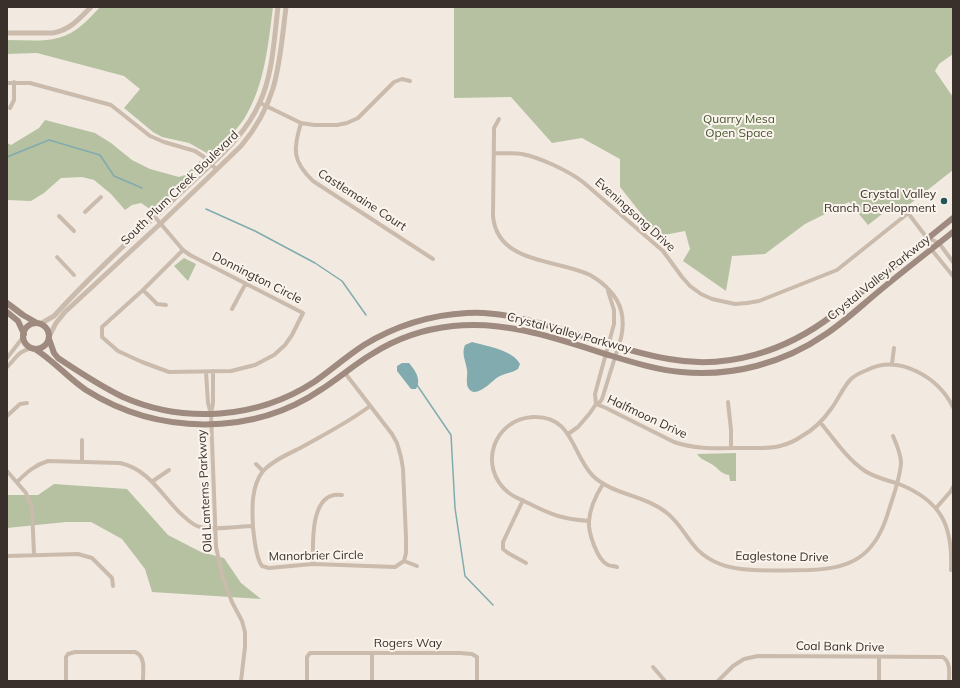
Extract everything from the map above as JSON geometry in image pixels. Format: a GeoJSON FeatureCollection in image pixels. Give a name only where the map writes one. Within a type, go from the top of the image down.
{"type":"FeatureCollection","features":[{"type":"Feature","properties":{"kind":"main road","name":"Crystal Valley Parkway"},"geometry":{"type":"LineString","coordinates":[[49,338],[54,353],[58,358],[99,384],[123,397],[147,406],[166,410],[184,413],[211,414],[253,408],[292,394],[313,382],[377,338],[409,324],[471,313],[497,314],[523,319],[669,359],[702,362],[738,359],[772,350],[803,336],[823,323],[953,218]]}},
{"type":"Feature","properties":{"kind":"main road","name":"Crystal Valley Parkway"},"geometry":{"type":"LineString","coordinates":[[34,348],[46,356],[63,373],[77,384],[110,404],[157,420],[183,424],[212,425],[241,422],[284,410],[319,391],[371,354],[398,340],[422,332],[457,326],[482,325],[507,327],[534,333],[667,370],[702,373],[740,370],[776,360],[808,346],[829,332],[953,232]]}},
{"type":"Feature","properties":{"kind":"main road"},"geometry":{"type":"LineString","coordinates":[[7,303],[23,315],[47,329],[49,338],[45,346],[34,348],[26,344],[18,321],[7,312]]}},
{"type":"Feature","properties":{"kind":"main road"},"geometry":{"type":"LineString","coordinates":[[24,335],[28,326],[39,324]]}},
{"type":"Feature","properties":{"kind":"street"},"geometry":{"type":"LineString","coordinates":[[7,34],[53,34],[60,32],[76,23],[91,7]]}},
{"type":"Feature","properties":{"kind":"street","name":"South Plum Creek Boulevard"},"geometry":{"type":"LineString","coordinates":[[39,324],[54,316],[126,242],[155,218],[242,133],[260,103],[269,75],[278,7]]}},
{"type":"Feature","properties":{"kind":"street","name":"South Plum Creek Boulevard"},"geometry":{"type":"LineString","coordinates":[[49,338],[56,323],[65,312],[160,224],[248,138],[267,106],[277,77],[286,7]]}},
{"type":"Feature","properties":{"kind":"street"},"geometry":{"type":"LineString","coordinates":[[260,103],[301,123],[314,125],[337,125],[347,123],[358,118],[394,82],[402,79],[410,81]]}},
{"type":"Feature","properties":{"kind":"street"},"geometry":{"type":"LineString","coordinates":[[10,108],[14,100],[14,82]]}},
{"type":"Feature","properties":{"kind":"street"},"geometry":{"type":"LineString","coordinates":[[7,83],[30,83],[111,105],[150,136],[164,142],[195,151],[204,157],[216,169]]}},
{"type":"Feature","properties":{"kind":"street"},"geometry":{"type":"LineString","coordinates":[[499,119],[494,128],[494,221],[497,232],[510,248],[520,253],[583,272],[596,278],[616,297],[622,313],[623,328],[620,346],[605,393],[600,402],[596,404],[578,428],[568,434]]}},
{"type":"Feature","properties":{"kind":"street","name":"Castlemaine Court"},"geometry":{"type":"LineString","coordinates":[[301,123],[296,142],[296,151],[297,160],[303,172],[313,182],[433,259]]}},
{"type":"Feature","properties":{"kind":"street","name":"Eveningsong Drive"},"geometry":{"type":"LineString","coordinates":[[494,153],[516,154],[538,159],[573,175],[663,251],[690,286],[707,296],[729,303],[742,304],[759,300],[837,270],[917,206]]}},
{"type":"Feature","properties":{"kind":"street"},"geometry":{"type":"LineString","coordinates":[[85,212],[101,197]]}},
{"type":"Feature","properties":{"kind":"street"},"geometry":{"type":"LineString","coordinates":[[908,213],[928,238],[932,249],[953,276]]}},
{"type":"Feature","properties":{"kind":"street"},"geometry":{"type":"LineString","coordinates":[[59,216],[74,231]]}},
{"type":"Feature","properties":{"kind":"street","name":"Donnington Circle"},"geometry":{"type":"LineString","coordinates":[[155,218],[183,250],[303,313],[285,345],[274,355],[255,365],[231,371],[169,372],[118,351],[102,337],[102,327],[144,290],[183,250]]}},
{"type":"Feature","properties":{"kind":"street"},"geometry":{"type":"LineString","coordinates":[[928,238],[939,243],[953,262]]}},
{"type":"Feature","properties":{"kind":"street"},"geometry":{"type":"LineString","coordinates":[[57,257],[74,275]]}},
{"type":"Feature","properties":{"kind":"street"},"geometry":{"type":"LineString","coordinates":[[232,309],[246,283]]}},
{"type":"Feature","properties":{"kind":"street"},"geometry":{"type":"LineString","coordinates":[[596,404],[595,394],[610,344],[615,318],[613,302],[606,287]]}},
{"type":"Feature","properties":{"kind":"street"},"geometry":{"type":"LineString","coordinates":[[144,290],[156,304],[166,305]]}},
{"type":"Feature","properties":{"kind":"street"},"geometry":{"type":"LineString","coordinates":[[7,358],[24,335]]}},
{"type":"Feature","properties":{"kind":"street"},"geometry":{"type":"LineString","coordinates":[[7,367],[23,350],[34,348]]}},
{"type":"Feature","properties":{"kind":"street"},"geometry":{"type":"LineString","coordinates":[[892,364],[894,348]]}},
{"type":"Feature","properties":{"kind":"street","name":"Halfmoon Drive"},"geometry":{"type":"LineString","coordinates":[[596,404],[674,442],[699,448],[766,448],[790,443],[803,436],[820,422],[831,410],[851,379],[872,367],[892,364],[912,369],[924,375],[943,392],[953,407]]}},
{"type":"Feature","properties":{"kind":"street","name":"Old Lanterns Parkway"},"geometry":{"type":"LineString","coordinates":[[206,372],[208,403],[212,425],[216,547],[222,572],[232,602],[242,621],[245,632],[245,647],[241,681]]}},
{"type":"Feature","properties":{"kind":"street","name":"Old Lanterns Parkway"},"geometry":{"type":"LineString","coordinates":[[211,414],[213,404],[213,372]]}},
{"type":"Feature","properties":{"kind":"street"},"geometry":{"type":"LineString","coordinates":[[345,373],[392,434],[397,443],[401,457],[406,538],[406,554],[404,561],[417,566]]}},
{"type":"Feature","properties":{"kind":"street"},"geometry":{"type":"LineString","coordinates":[[728,402],[731,430],[730,448]]}},
{"type":"Feature","properties":{"kind":"street"},"geometry":{"type":"LineString","coordinates":[[7,416],[20,404],[27,403]]}},
{"type":"Feature","properties":{"kind":"street"},"geometry":{"type":"LineString","coordinates":[[256,464],[263,471],[275,462],[338,427],[370,406]]}},
{"type":"Feature","properties":{"kind":"street","name":"Eaglestone Drive"},"geometry":{"type":"LineString","coordinates":[[589,521],[560,518],[551,515],[509,493],[502,486],[493,470],[492,461],[493,450],[500,433],[507,426],[515,421],[537,417],[547,419],[558,424],[568,434],[585,466],[592,475],[603,484],[656,505],[676,523],[691,544],[703,556],[721,565],[739,569],[824,570],[838,567],[859,557],[876,541],[882,531],[897,483],[901,463],[899,452],[893,436]]}},
{"type":"Feature","properties":{"kind":"street"},"geometry":{"type":"LineString","coordinates":[[820,422],[855,464],[866,472],[880,479],[897,483],[915,491],[937,507],[951,539],[951,570]]}},
{"type":"Feature","properties":{"kind":"street"},"geometry":{"type":"LineString","coordinates":[[82,440],[82,462]]}},
{"type":"Feature","properties":{"kind":"street"},"geometry":{"type":"LineString","coordinates":[[17,482],[27,472],[39,464],[48,461],[120,463],[129,465],[153,481],[173,506],[189,522],[199,527],[253,526]]}},
{"type":"Feature","properties":{"kind":"street"},"geometry":{"type":"LineString","coordinates":[[153,481],[169,470]]}},
{"type":"Feature","properties":{"kind":"street"},"geometry":{"type":"LineString","coordinates":[[7,471],[26,493],[32,507],[34,555]]}},
{"type":"Feature","properties":{"kind":"street","name":"Manorbrier Circle"},"geometry":{"type":"LineString","coordinates":[[263,471],[258,481],[252,501],[253,526],[258,559],[262,566],[269,568],[313,564],[395,567],[404,561]]}},
{"type":"Feature","properties":{"kind":"street"},"geometry":{"type":"LineString","coordinates":[[603,484],[595,496],[589,521],[595,548],[601,558],[608,565],[617,567]]}},
{"type":"Feature","properties":{"kind":"street"},"geometry":{"type":"LineString","coordinates":[[937,507],[951,492],[953,486]]}},
{"type":"Feature","properties":{"kind":"street"},"geometry":{"type":"LineString","coordinates":[[313,564],[313,532],[316,516],[320,508],[329,497],[334,495],[342,495]]}},
{"type":"Feature","properties":{"kind":"street"},"geometry":{"type":"LineString","coordinates":[[522,500],[503,542],[503,548],[508,553],[526,563]]}},
{"type":"Feature","properties":{"kind":"street"},"geometry":{"type":"LineString","coordinates":[[7,556],[78,554],[92,558],[112,578],[113,586]]}},
{"type":"Feature","properties":{"kind":"street"},"geometry":{"type":"LineString","coordinates":[[66,681],[66,657],[71,652],[135,652],[139,653],[143,660],[143,681]]}},
{"type":"Feature","properties":{"kind":"street","name":"Rogers Way"},"geometry":{"type":"LineString","coordinates":[[307,681],[307,657],[309,654],[313,653],[472,654],[476,657],[477,681]]}},
{"type":"Feature","properties":{"kind":"street"},"geometry":{"type":"LineString","coordinates":[[372,653],[372,681]]}},
{"type":"Feature","properties":{"kind":"street","name":"Coal Bank Drive"},"geometry":{"type":"LineString","coordinates":[[718,681],[733,666],[744,659],[758,656],[879,658],[943,657],[948,660],[949,681]]}},
{"type":"Feature","properties":{"kind":"street"},"geometry":{"type":"LineString","coordinates":[[879,658],[879,681]]}},
{"type":"Feature","properties":{"kind":"street"},"geometry":{"type":"LineString","coordinates":[[653,667],[665,681]]}},
{"type":"Feature","properties":{"kind":"green space"},"geometry":{"type":"Polygon","coordinates":[[[100,7],[273,7],[264,64],[257,92],[244,119],[212,156],[189,143],[162,137],[153,132],[124,108],[140,89],[124,76],[37,53],[7,54],[7,40],[37,41],[56,39],[65,36],[82,25],[100,7]]]}},
{"type":"Feature","properties":{"kind":"green space","name":"Quarry Mesa Open Space"},"geometry":{"type":"Polygon","coordinates":[[[454,7],[953,7],[953,54],[939,64],[935,71],[953,97],[953,170],[901,211],[895,204],[868,225],[849,202],[805,224],[765,254],[732,256],[726,291],[683,261],[690,249],[685,231],[659,236],[620,187],[620,159],[582,138],[552,143],[511,97],[454,98],[454,7]]]}},
{"type":"Feature","properties":{"kind":"green space"},"geometry":{"type":"Polygon","coordinates":[[[45,120],[95,133],[111,143],[132,160],[150,169],[179,177],[185,175],[200,161],[202,165],[153,211],[141,203],[132,205],[125,210],[111,194],[94,180],[82,177],[61,178],[44,193],[31,201],[7,200],[7,143],[11,145],[39,128],[45,120]]]}},
{"type":"Feature","properties":{"kind":"green space"},"geometry":{"type":"Polygon","coordinates":[[[184,258],[196,264],[188,281],[174,266],[184,258]]]}},
{"type":"Feature","properties":{"kind":"green space"},"geometry":{"type":"Polygon","coordinates":[[[736,453],[736,481],[730,481],[729,475],[722,472],[697,454],[736,453]]]}},
{"type":"Feature","properties":{"kind":"green space"},"geometry":{"type":"Polygon","coordinates":[[[54,484],[127,489],[168,535],[201,552],[224,558],[241,583],[261,599],[152,592],[145,569],[122,539],[91,522],[66,522],[7,528],[7,495],[38,495],[54,484]]]}},
{"type":"Feature","properties":{"kind":"water"},"geometry":{"type":"Polygon","coordinates":[[[472,342],[499,349],[512,355],[520,364],[518,369],[498,377],[480,391],[472,392],[467,385],[467,370],[463,351],[465,345],[472,342]]]}},
{"type":"Feature","properties":{"kind":"water"},"geometry":{"type":"Polygon","coordinates":[[[402,363],[409,363],[415,372],[418,379],[418,386],[416,389],[411,389],[397,371],[397,366],[402,363]]]}},
{"type":"Feature","properties":{"kind":"waterway"},"geometry":{"type":"LineString","coordinates":[[7,157],[49,140],[100,155],[114,176],[142,188]]}},
{"type":"Feature","properties":{"kind":"waterway"},"geometry":{"type":"LineString","coordinates":[[206,209],[255,231],[315,263],[342,281],[366,315]]}},
{"type":"Feature","properties":{"kind":"waterway"},"geometry":{"type":"LineString","coordinates":[[417,385],[451,435],[455,508],[465,576],[493,605]]}},
{"type":"Feature","properties":{"kind":"place","name":"Crystal Valley Ranch Development"},"geometry":{"type":"Point","coordinates":[944,201]}}]}
